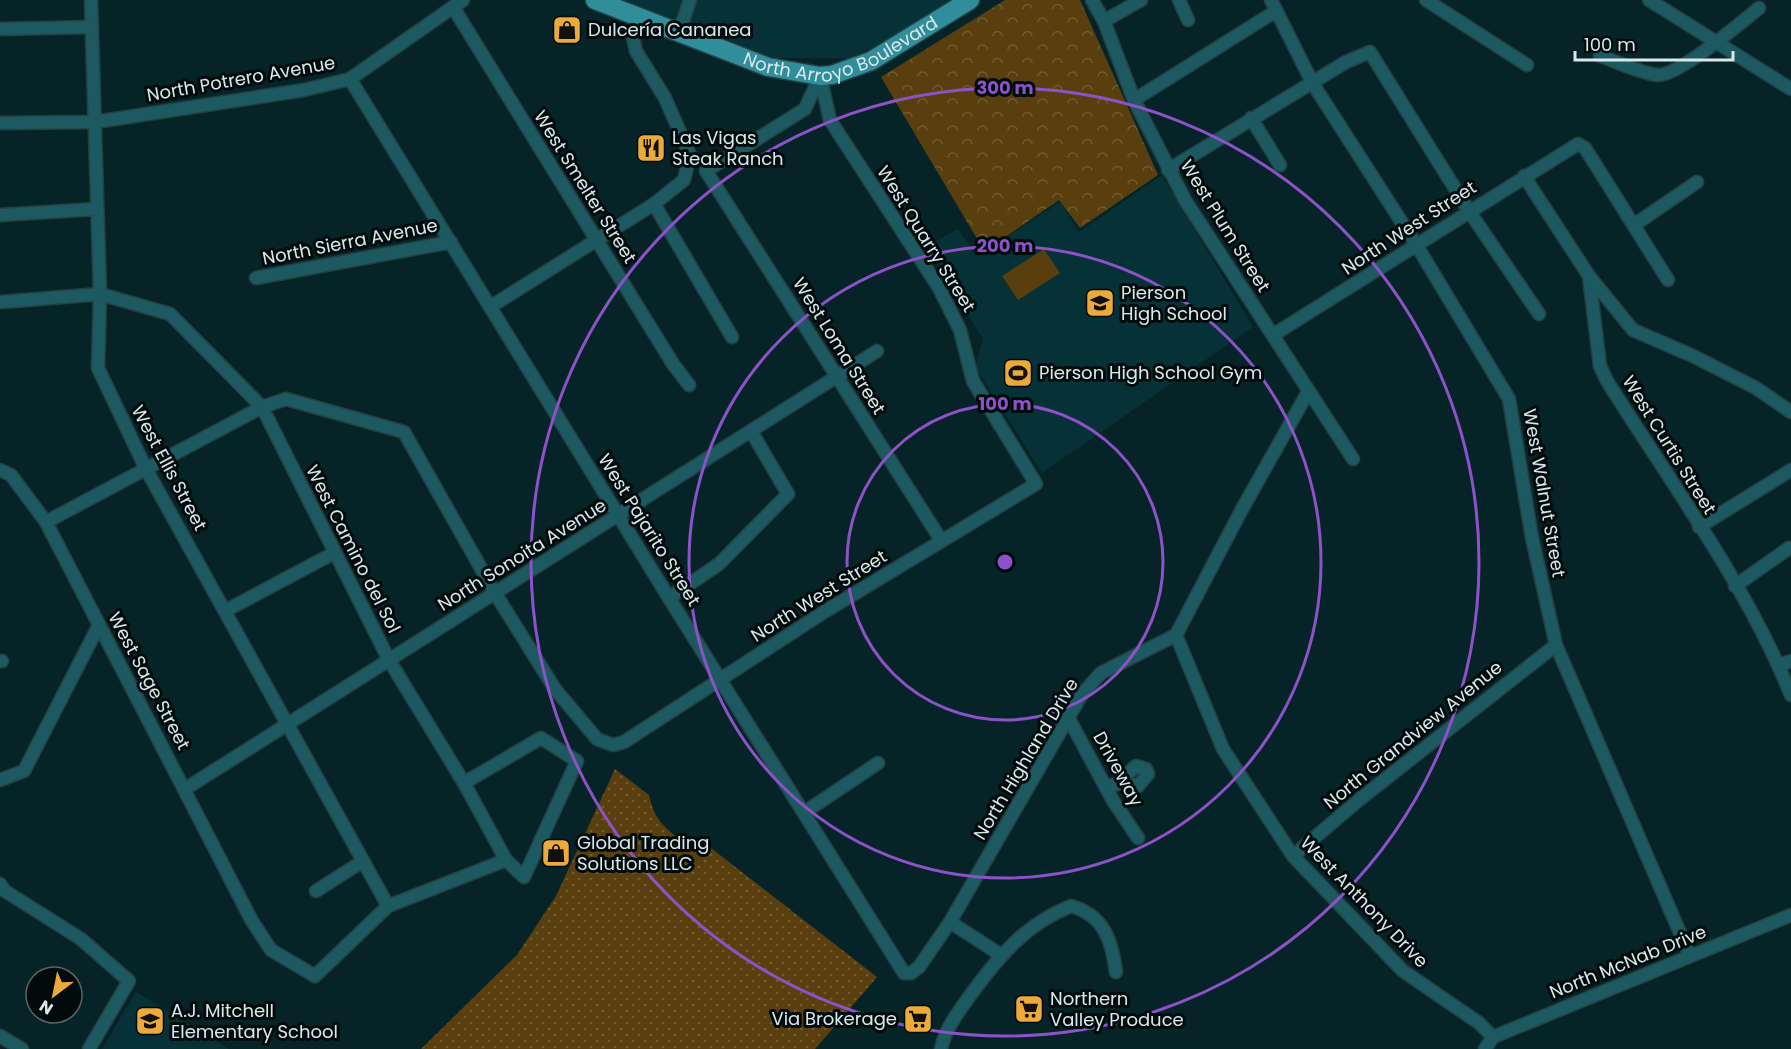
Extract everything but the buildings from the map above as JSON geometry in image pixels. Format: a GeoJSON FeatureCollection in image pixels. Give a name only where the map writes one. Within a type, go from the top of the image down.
{"type":"FeatureCollection","features":[{"type":"Feature","properties":{"kind":"main road","name":"North Arroyo Boulevard"},"geometry":{"type":"LineString","coordinates":[[595,0],[638,19],[768,67],[820,76],[831,75],[871,61],[970,0]]}},
{"type":"Feature","properties":{"kind":"street","name":"West Ellis Street"},"geometry":{"type":"LineString","coordinates":[[91,0],[100,294],[98,368],[146,469],[388,906]]}},
{"type":"Feature","properties":{"kind":"street"},"geometry":{"type":"LineString","coordinates":[[673,32],[683,21],[690,0]]}},
{"type":"Feature","properties":{"kind":"street","name":"West Plum Street"},"geometry":{"type":"LineString","coordinates":[[1092,0],[1104,21],[1134,100],[1168,170],[1272,336],[1353,459]]}},
{"type":"Feature","properties":{"kind":"street"},"geometry":{"type":"LineString","coordinates":[[1104,21],[1141,0]]}},
{"type":"Feature","properties":{"kind":"street"},"geometry":{"type":"LineString","coordinates":[[1179,0],[1188,20]]}},
{"type":"Feature","properties":{"kind":"street"},"geometry":{"type":"LineString","coordinates":[[1649,0],[1791,89]]}},
{"type":"Feature","properties":{"kind":"street"},"geometry":{"type":"LineString","coordinates":[[1431,1],[1527,65]]}},
{"type":"Feature","properties":{"kind":"street","name":"North Potrero Avenue"},"geometry":{"type":"LineString","coordinates":[[0,123],[95,122],[304,90],[350,78],[458,3]]}},
{"type":"Feature","properties":{"kind":"street","name":"West Smelter Street"},"geometry":{"type":"LineString","coordinates":[[458,3],[597,240],[673,364],[689,385]]}},
{"type":"Feature","properties":{"kind":"street"},"geometry":{"type":"LineString","coordinates":[[1134,100],[1274,5]]}},
{"type":"Feature","properties":{"kind":"street","name":"West Walnut Street"},"geometry":{"type":"LineString","coordinates":[[1274,5],[1313,84],[1417,246],[1512,409],[1532,538],[1556,645],[1690,956]]}},
{"type":"Feature","properties":{"kind":"street"},"geometry":{"type":"LineString","coordinates":[[1600,56],[1650,73],[1665,74],[1717,43],[1759,8]]}},
{"type":"Feature","properties":{"kind":"street"},"geometry":{"type":"LineString","coordinates":[[490,307],[654,204],[684,180],[690,155],[665,99],[636,51],[633,37],[638,19]]}},
{"type":"Feature","properties":{"kind":"street"},"geometry":{"type":"LineString","coordinates":[[0,29],[92,27]]}},
{"type":"Feature","properties":{"kind":"street"},"geometry":{"type":"LineString","coordinates":[[1168,170],[1251,118],[1313,84],[1346,62],[1368,52],[1373,54],[1380,64],[1469,211],[1539,314]]}},
{"type":"Feature","properties":{"kind":"street","name":"West Loma Street"},"geometry":{"type":"LineString","coordinates":[[820,76],[805,109],[706,171],[941,540]]}},
{"type":"Feature","properties":{"kind":"street","name":"West Quarry Street"},"geometry":{"type":"LineString","coordinates":[[820,76],[830,120],[939,288],[960,330],[973,381],[1035,484]]}},
{"type":"Feature","properties":{"kind":"street","name":"West Pajarito Street"},"geometry":{"type":"LineString","coordinates":[[350,78],[669,598],[723,680],[904,973],[911,973],[927,958]]}},
{"type":"Feature","properties":{"kind":"street"},"geometry":{"type":"LineString","coordinates":[[1251,118],[1280,165]]}},
{"type":"Feature","properties":{"kind":"street","name":"North West Street"},"geometry":{"type":"LineString","coordinates":[[1272,336],[1578,144],[1585,148],[1634,225]]}},
{"type":"Feature","properties":{"kind":"street","name":"West Curtis Street"},"geometry":{"type":"LineString","coordinates":[[1524,177],[1589,276],[1600,366],[1606,381],[1785,663],[1791,696]]}},
{"type":"Feature","properties":{"kind":"street"},"geometry":{"type":"LineString","coordinates":[[1668,280],[1634,225],[1697,182]]}},
{"type":"Feature","properties":{"kind":"street"},"geometry":{"type":"LineString","coordinates":[[654,204],[732,337]]}},
{"type":"Feature","properties":{"kind":"street"},"geometry":{"type":"LineString","coordinates":[[0,215],[97,209]]}},
{"type":"Feature","properties":{"kind":"street","name":"North Sierra Avenue"},"geometry":{"type":"LineString","coordinates":[[256,278],[450,242]]}},
{"type":"Feature","properties":{"kind":"street"},"geometry":{"type":"LineString","coordinates":[[1589,276],[1633,330],[1735,378],[1791,412]]}},
{"type":"Feature","properties":{"kind":"street"},"geometry":{"type":"LineString","coordinates":[[1,303],[100,294]]}},
{"type":"Feature","properties":{"kind":"street","name":"West Camino del Sol"},"geometry":{"type":"LineString","coordinates":[[100,294],[170,314],[262,407],[389,660],[465,783],[506,860],[524,877],[577,761],[541,738],[465,783]]}},
{"type":"Feature","properties":{"kind":"street","name":"North Sonoita Avenue"},"geometry":{"type":"LineString","coordinates":[[185,789],[878,351]]}},
{"type":"Feature","properties":{"kind":"street"},"geometry":{"type":"LineString","coordinates":[[1176,636],[1241,511],[1308,392]]}},
{"type":"Feature","properties":{"kind":"street"},"geometry":{"type":"LineString","coordinates":[[46,522],[262,407],[286,399],[404,432],[495,593]]}},
{"type":"Feature","properties":{"kind":"street"},"geometry":{"type":"LineString","coordinates":[[669,598],[718,564],[788,494],[751,431]]}},
{"type":"Feature","properties":{"kind":"street","name":"West Sage Street"},"geometry":{"type":"LineString","coordinates":[[0,470],[11,475],[46,522],[252,921],[271,950],[315,976],[388,906]]}},
{"type":"Feature","properties":{"kind":"street"},"geometry":{"type":"LineString","coordinates":[[1699,527],[1791,470]]}},
{"type":"Feature","properties":{"kind":"street","name":"North West Street"},"geometry":{"type":"LineString","coordinates":[[495,593],[555,689],[597,739],[613,745],[624,742],[723,680],[824,612],[1035,484]]}},
{"type":"Feature","properties":{"kind":"street"},"geometry":{"type":"LineString","coordinates":[[1735,586],[1789,548]]}},
{"type":"Feature","properties":{"kind":"street"},"geometry":{"type":"LineString","coordinates":[[225,611],[334,553]]}},
{"type":"Feature","properties":{"kind":"street"},"geometry":{"type":"LineString","coordinates":[[0,780],[24,771],[99,625]]}},
{"type":"Feature","properties":{"kind":"street","name":"North Highland Drive"},"geometry":{"type":"LineString","coordinates":[[927,958],[1082,694],[1101,673],[1138,652],[1176,636]]}},
{"type":"Feature","properties":{"kind":"street","name":"West Anthony Drive"},"geometry":{"type":"LineString","coordinates":[[1176,636],[1223,749],[1293,856],[1403,971],[1479,1023],[1493,1036]]}},
{"type":"Feature","properties":{"kind":"street","name":"North Grandview Avenue"},"geometry":{"type":"LineString","coordinates":[[1293,856],[1360,799],[1556,645]]}},
{"type":"Feature","properties":{"kind":"street","name":"Driveway"},"geometry":{"type":"LineString","coordinates":[[1068,717],[1112,799],[1138,838]]}},
{"type":"Feature","properties":{"kind":"street"},"geometry":{"type":"LineString","coordinates":[[805,812],[878,763]]}},
{"type":"Feature","properties":{"kind":"street"},"geometry":{"type":"LineString","coordinates":[[1107,786],[1123,783]]}},
{"type":"Feature","properties":{"kind":"street"},"geometry":{"type":"LineString","coordinates":[[388,906],[506,860]]}},
{"type":"Feature","properties":{"kind":"street"},"geometry":{"type":"LineString","coordinates":[[316,891],[363,861]]}},
{"type":"Feature","properties":{"kind":"street"},"geometry":{"type":"LineString","coordinates":[[0,885],[5,891],[81,939],[129,981],[89,1049]]}},
{"type":"Feature","properties":{"kind":"street"},"geometry":{"type":"LineString","coordinates":[[941,1049],[952,1021],[1001,955],[1042,920],[1071,906],[1096,916],[1104,929],[1114,956],[1116,972]]}},
{"type":"Feature","properties":{"kind":"street","name":"North McNab Drive"},"geometry":{"type":"LineString","coordinates":[[1493,1036],[1791,915]]}},
{"type":"Feature","properties":{"kind":"street"},"geometry":{"type":"LineString","coordinates":[[950,922],[1001,955]]}},
{"type":"Feature","properties":{"kind":"street"},"geometry":{"type":"LineString","coordinates":[[1485,1049],[1493,1036]]}},
{"type":"Feature","properties":{"kind":"street"},"geometry":{"type":"LineString","coordinates":[[1,1039],[22,1049]]}},
{"type":"Feature","properties":{"kind":"shaded area"},"geometry":{"type":"Polygon","coordinates":[[[621,0],[958,0],[922,25],[850,58],[772,58],[621,0]]]}},
{"type":"Feature","properties":{"kind":"shaded area","name":"Pierson High School"},"geometry":{"type":"Polygon","coordinates":[[[1162,175],[1253,327],[1042,473],[975,367],[983,339],[925,247],[958,229],[977,256],[1060,202],[1079,232],[1162,175]]]}},
{"type":"Feature","properties":{"kind":"shaded area","name":"A.J. Mitchell Elementary School"},"geometry":{"type":"Polygon","coordinates":[[[136,992],[229,1049],[102,1049],[136,992]]]}},
{"type":"Feature","properties":{"kind":"green space"},"geometry":{"type":"Polygon","coordinates":[[[1005,0],[1080,0],[1158,175],[1080,228],[1059,200],[995,244],[979,242],[881,77],[1005,0]]]}},
{"type":"Feature","properties":{"kind":"green space"},"geometry":{"type":"Polygon","coordinates":[[[1044,249],[1060,273],[1018,300],[1002,276],[1044,249]]]}},
{"type":"Feature","properties":{"kind":"green space"},"geometry":{"type":"Polygon","coordinates":[[[615,769],[649,795],[657,817],[671,832],[684,842],[702,841],[877,977],[815,1049],[421,1049],[517,955],[556,896],[615,769]]]}},
{"type":"Feature","properties":{"kind":"place","name":"Dulcería Cananea"},"geometry":{"type":"Point","coordinates":[567,30]}},
{"type":"Feature","properties":{"kind":"place","name":"Las Vigas Steak Ranch"},"geometry":{"type":"Point","coordinates":[651,148]}},
{"type":"Feature","properties":{"kind":"place","name":"Pierson High School"},"geometry":{"type":"Point","coordinates":[1100,303]}},
{"type":"Feature","properties":{"kind":"place","name":"Pierson High School Gym"},"geometry":{"type":"Point","coordinates":[1018,373]}},
{"type":"Feature","properties":{"kind":"place","name":"Global Trading Solutions LLC"},"geometry":{"type":"Point","coordinates":[556,853]}},
{"type":"Feature","properties":{"kind":"place","name":"Northern Valley Produce"},"geometry":{"type":"Point","coordinates":[1029,1009]}},
{"type":"Feature","properties":{"kind":"place","name":"Via Brokerage"},"geometry":{"type":"Point","coordinates":[918,1019]}},
{"type":"Feature","properties":{"kind":"place","name":"A.J. Mitchell Elementary School"},"geometry":{"type":"Point","coordinates":[150,1021]}}]}
